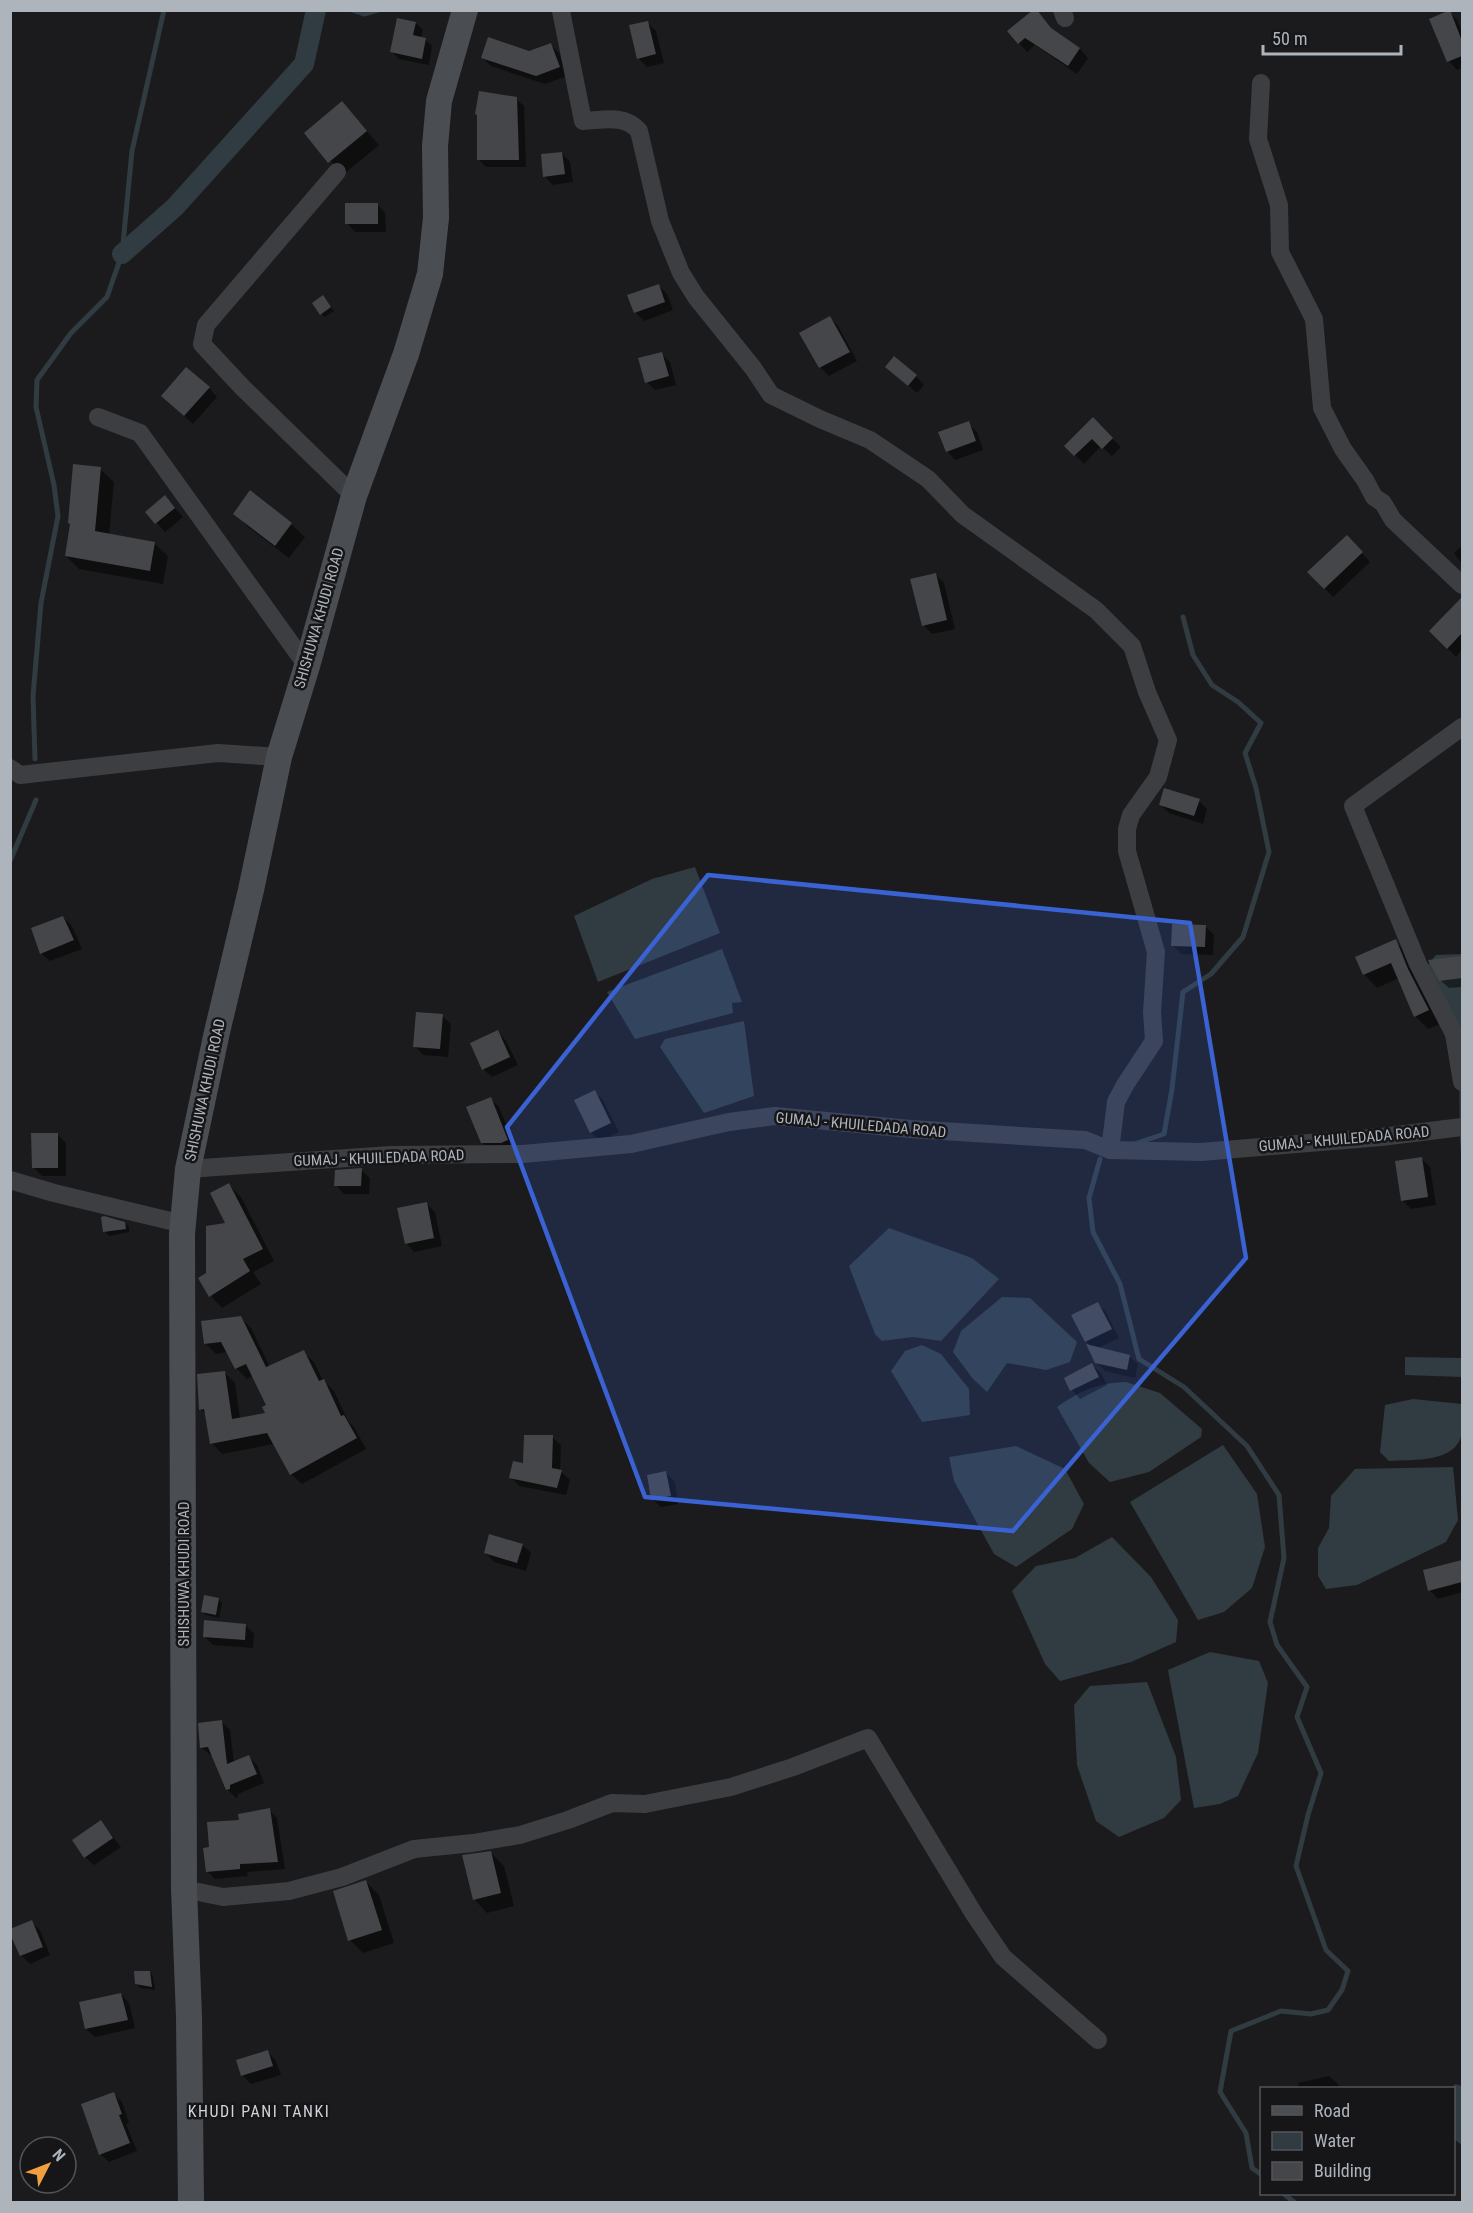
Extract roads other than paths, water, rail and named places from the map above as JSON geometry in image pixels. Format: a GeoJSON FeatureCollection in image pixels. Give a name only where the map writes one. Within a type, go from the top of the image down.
{"type":"FeatureCollection","features":[{"type":"Feature","properties":{"kind":"main road","name":"SHISHUWA KHUDI ROAD"},"geometry":{"type":"LineString","coordinates":[[191,2202],[189,2017],[184,1889],[183,1224],[188,1169],[279,757],[354,496],[406,354],[430,274],[436,218],[435,146],[439,101],[465,10]]}},
{"type":"Feature","properties":{"kind":"street"},"geometry":{"type":"LineString","coordinates":[[560,11],[583,121],[620,119],[632,123],[639,131],[660,221],[681,273],[696,297],[753,368],[771,395],[870,440],[928,479],[963,515],[1096,610],[1132,646],[1147,692],[1168,740],[1158,777],[1131,815],[1127,829],[1127,851],[1156,952],[1152,1012],[1154,1041],[1125,1084],[1116,1102],[1110,1150]]}},
{"type":"Feature","properties":{"kind":"street"},"geometry":{"type":"LineString","coordinates":[[1261,83],[1258,139],[1279,205],[1280,252],[1314,319],[1322,408],[1343,449],[1374,497],[1383,503],[1394,520],[1462,585]]}},
{"type":"Feature","properties":{"kind":"street"},"geometry":{"type":"LineString","coordinates":[[337,172],[206,325],[202,344],[242,387],[354,496]]}},
{"type":"Feature","properties":{"kind":"street"},"geometry":{"type":"LineString","coordinates":[[98,417],[140,433],[307,666]]}},
{"type":"Feature","properties":{"kind":"street"},"geometry":{"type":"LineString","coordinates":[[1462,728],[1353,806],[1418,964],[1454,1034],[1462,1082]]}},
{"type":"Feature","properties":{"kind":"street"},"geometry":{"type":"LineString","coordinates":[[10,768],[20,775],[218,753],[279,757]]}},
{"type":"Feature","properties":{"kind":"street","name":"GUMAJ - KHUILEDADA ROAD"},"geometry":{"type":"LineString","coordinates":[[188,1169],[391,1155],[523,1154],[631,1144],[729,1122],[775,1116],[910,1129],[1085,1140],[1110,1150],[1201,1152],[1381,1137],[1462,1126]]}},
{"type":"Feature","properties":{"kind":"street"},"geometry":{"type":"LineString","coordinates":[[10,1180],[183,1224]]}},
{"type":"Feature","properties":{"kind":"street"},"geometry":{"type":"LineString","coordinates":[[184,1889],[223,1897],[289,1892],[342,1877],[414,1849],[473,1844],[520,1835],[612,1803],[645,1804],[731,1787],[793,1767],[868,1738],[974,1914],[1003,1957],[1098,2040]]}},
{"type":"Feature","properties":{"kind":"water"},"geometry":{"type":"Polygon","coordinates":[[[695,867],[720,933],[598,982],[574,916],[652,879],[695,867]]]}},
{"type":"Feature","properties":{"kind":"water"},"geometry":{"type":"Polygon","coordinates":[[[722,949],[742,1002],[732,1003],[733,1013],[635,1039],[607,992],[722,949]]]}},
{"type":"Feature","properties":{"kind":"water"},"geometry":{"type":"Polygon","coordinates":[[[1462,954],[1462,1168],[1459,1057],[1421,973],[1436,955],[1462,954]]]}},
{"type":"Feature","properties":{"kind":"water"},"geometry":{"type":"Polygon","coordinates":[[[744,1021],[754,1096],[704,1113],[660,1047],[665,1039],[744,1021]]]}},
{"type":"Feature","properties":{"kind":"water"},"geometry":{"type":"Polygon","coordinates":[[[889,1228],[972,1258],[999,1279],[941,1341],[913,1337],[882,1341],[875,1334],[849,1266],[889,1228]]]}},
{"type":"Feature","properties":{"kind":"water"},"geometry":{"type":"Polygon","coordinates":[[[1002,1297],[1030,1298],[1077,1342],[1070,1362],[1046,1370],[1007,1363],[987,1392],[973,1379],[953,1352],[961,1331],[1002,1297]]]}},
{"type":"Feature","properties":{"kind":"water"},"geometry":{"type":"Polygon","coordinates":[[[922,1345],[941,1354],[969,1389],[970,1415],[922,1422],[891,1371],[905,1351],[922,1345]]]}},
{"type":"Feature","properties":{"kind":"water"},"geometry":{"type":"Polygon","coordinates":[[[1405,1357],[1462,1358],[1462,1377],[1405,1375],[1405,1357]]]}},
{"type":"Feature","properties":{"kind":"water"},"geometry":{"type":"Polygon","coordinates":[[[1126,1382],[1160,1393],[1202,1429],[1201,1437],[1149,1472],[1110,1482],[1089,1463],[1057,1407],[1089,1389],[1126,1382]]]}},
{"type":"Feature","properties":{"kind":"water"},"geometry":{"type":"Polygon","coordinates":[[[1413,1399],[1462,1404],[1462,1433],[1458,1443],[1443,1455],[1389,1461],[1380,1452],[1385,1405],[1413,1399]]]}},
{"type":"Feature","properties":{"kind":"water"},"geometry":{"type":"Polygon","coordinates":[[[1223,1445],[1257,1494],[1265,1547],[1252,1588],[1224,1612],[1198,1620],[1130,1502],[1223,1445]]]}},
{"type":"Feature","properties":{"kind":"water"},"geometry":{"type":"Polygon","coordinates":[[[1016,1446],[1065,1469],[1084,1504],[1072,1529],[1016,1567],[994,1554],[954,1481],[949,1457],[1016,1446]]]}},
{"type":"Feature","properties":{"kind":"water"},"geometry":{"type":"Polygon","coordinates":[[[1453,1467],[1458,1520],[1446,1542],[1357,1585],[1326,1589],[1318,1576],[1318,1548],[1329,1528],[1331,1496],[1355,1469],[1453,1467]]]}},
{"type":"Feature","properties":{"kind":"water"},"geometry":{"type":"Polygon","coordinates":[[[1112,1537],[1151,1577],[1178,1620],[1176,1642],[1131,1662],[1060,1681],[1045,1664],[1012,1591],[1036,1566],[1075,1558],[1112,1537]]]}},
{"type":"Feature","properties":{"kind":"water"},"geometry":{"type":"Polygon","coordinates":[[[1210,1652],[1259,1661],[1268,1683],[1258,1753],[1238,1796],[1220,1804],[1194,1808],[1168,1670],[1210,1652]]]}},
{"type":"Feature","properties":{"kind":"water"},"geometry":{"type":"Polygon","coordinates":[[[1147,1682],[1176,1757],[1181,1800],[1164,1818],[1119,1837],[1096,1821],[1077,1765],[1074,1705],[1090,1686],[1147,1682]]]}},
{"type":"Feature","properties":{"kind":"water"},"geometry":{"type":"Polygon","coordinates":[[[1455,2084],[1462,2086],[1462,2145],[1455,2140],[1455,2087],[1453,2087],[1455,2084]]]}},
{"type":"Feature","properties":{"kind":"waterway"},"geometry":{"type":"LineString","coordinates":[[35,759],[33,696],[41,603],[58,516],[54,485],[36,407],[37,380],[71,333],[107,297],[122,254],[132,151],[164,10]]}},
{"type":"Feature","properties":{"kind":"waterway"},"geometry":{"type":"LineString","coordinates":[[122,254],[175,207],[304,64],[316,10]]}},
{"type":"Feature","properties":{"kind":"waterway"},"geometry":{"type":"LineString","coordinates":[[352,10],[364,14],[378,10]]}},
{"type":"Feature","properties":{"kind":"waterway"},"geometry":{"type":"LineString","coordinates":[[1134,1144],[1164,1134],[1172,1089],[1183,992],[1211,974],[1243,937],[1269,852],[1256,788],[1245,753],[1261,723],[1238,702],[1212,685],[1193,655],[1183,617]]}},
{"type":"Feature","properties":{"kind":"waterway"},"geometry":{"type":"LineString","coordinates":[[10,861],[36,800]]}},
{"type":"Feature","properties":{"kind":"waterway"},"geometry":{"type":"LineString","coordinates":[[1100,1159],[1089,1198],[1093,1232],[1120,1284],[1139,1359],[1184,1387],[1247,1446],[1279,1495],[1284,1558],[1270,1622],[1277,1645],[1307,1687],[1297,1717],[1321,1773],[1296,1866],[1326,1950],[1348,1971],[1342,1990],[1328,2010],[1311,2014],[1281,2011],[1231,2031],[1220,2092],[1246,2133],[1252,2168],[1260,2174]]}},
{"type":"Feature","properties":{"kind":"waterway"},"geometry":{"type":"LineString","coordinates":[[1285,2195],[1294,2202]]}},
{"type":"Feature","properties":{"kind":"district","name":"KHUDI PANI TANKI"},"geometry":{"type":"Point","coordinates":[259,2111]}}]}
